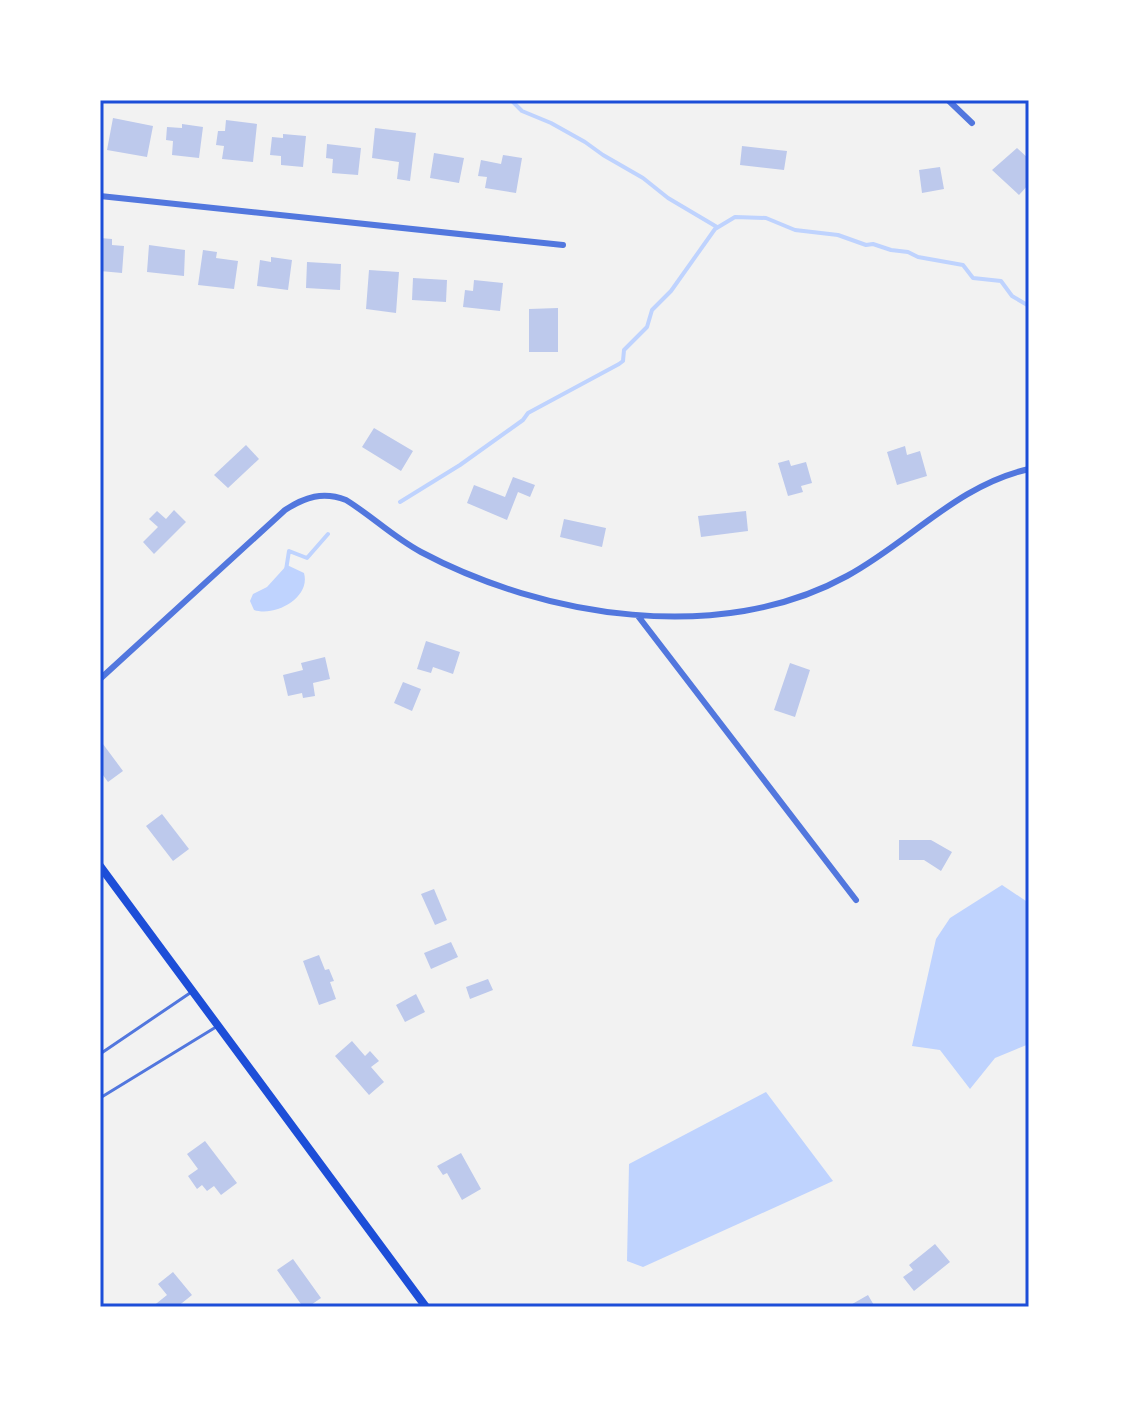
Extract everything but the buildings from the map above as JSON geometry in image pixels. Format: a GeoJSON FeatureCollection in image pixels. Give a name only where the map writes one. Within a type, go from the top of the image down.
{"type":"FeatureCollection","features":[{"type":"Feature","properties":{"kind":"main road"},"geometry":{"type":"LineString","coordinates":[[100,866],[426,1307]]}},
{"type":"Feature","properties":{"kind":"street"},"geometry":{"type":"LineString","coordinates":[[948,100],[972,123]]}},
{"type":"Feature","properties":{"kind":"street"},"geometry":{"type":"LineString","coordinates":[[100,196],[563,245]]}},
{"type":"Feature","properties":{"kind":"street"},"geometry":{"type":"LineString","coordinates":[[100,679],[285,510],[316,495],[337,496],[346,500],[418,551],[495,584],[608,613],[691,617],[754,609],[807,595],[867,564],[978,486],[1029,469]]}},
{"type":"Feature","properties":{"kind":"street"},"geometry":{"type":"LineString","coordinates":[[638,616],[856,900]]}},
{"type":"Feature","properties":{"kind":"lane"},"geometry":{"type":"LineString","coordinates":[[100,1054],[193,991]]}},
{"type":"Feature","properties":{"kind":"lane"},"geometry":{"type":"LineString","coordinates":[[100,1098],[217,1026]]}},
{"type":"Feature","properties":{"kind":"water"},"geometry":{"type":"Polygon","coordinates":[[[287,565],[304,573],[305,582],[297,598],[272,611],[254,610],[250,601],[253,594],[267,587],[287,565]]]}},
{"type":"Feature","properties":{"kind":"water"},"geometry":{"type":"Polygon","coordinates":[[[1002,885],[1029,903],[1029,1044],[995,1058],[970,1089],[940,1050],[912,1046],[936,939],[950,918],[1002,885]]]}},
{"type":"Feature","properties":{"kind":"water"},"geometry":{"type":"Polygon","coordinates":[[[766,1092],[833,1181],[643,1267],[627,1261],[629,1164],[766,1092]]]}},
{"type":"Feature","properties":{"kind":"waterway"},"geometry":{"type":"LineString","coordinates":[[511,100],[522,111],[585,142],[717,227]]}},
{"type":"Feature","properties":{"kind":"waterway"},"geometry":{"type":"LineString","coordinates":[[400,502],[460,465],[523,420],[528,413],[623,361],[624,350],[647,327],[652,310],[671,291],[715,229],[735,217],[766,218],[795,230],[838,235],[866,245],[963,265],[973,278],[1001,281],[1012,296],[1029,306]]}},
{"type":"Feature","properties":{"kind":"waterway"},"geometry":{"type":"LineString","coordinates":[[286,570],[289,551],[307,558],[328,534]]}}]}
